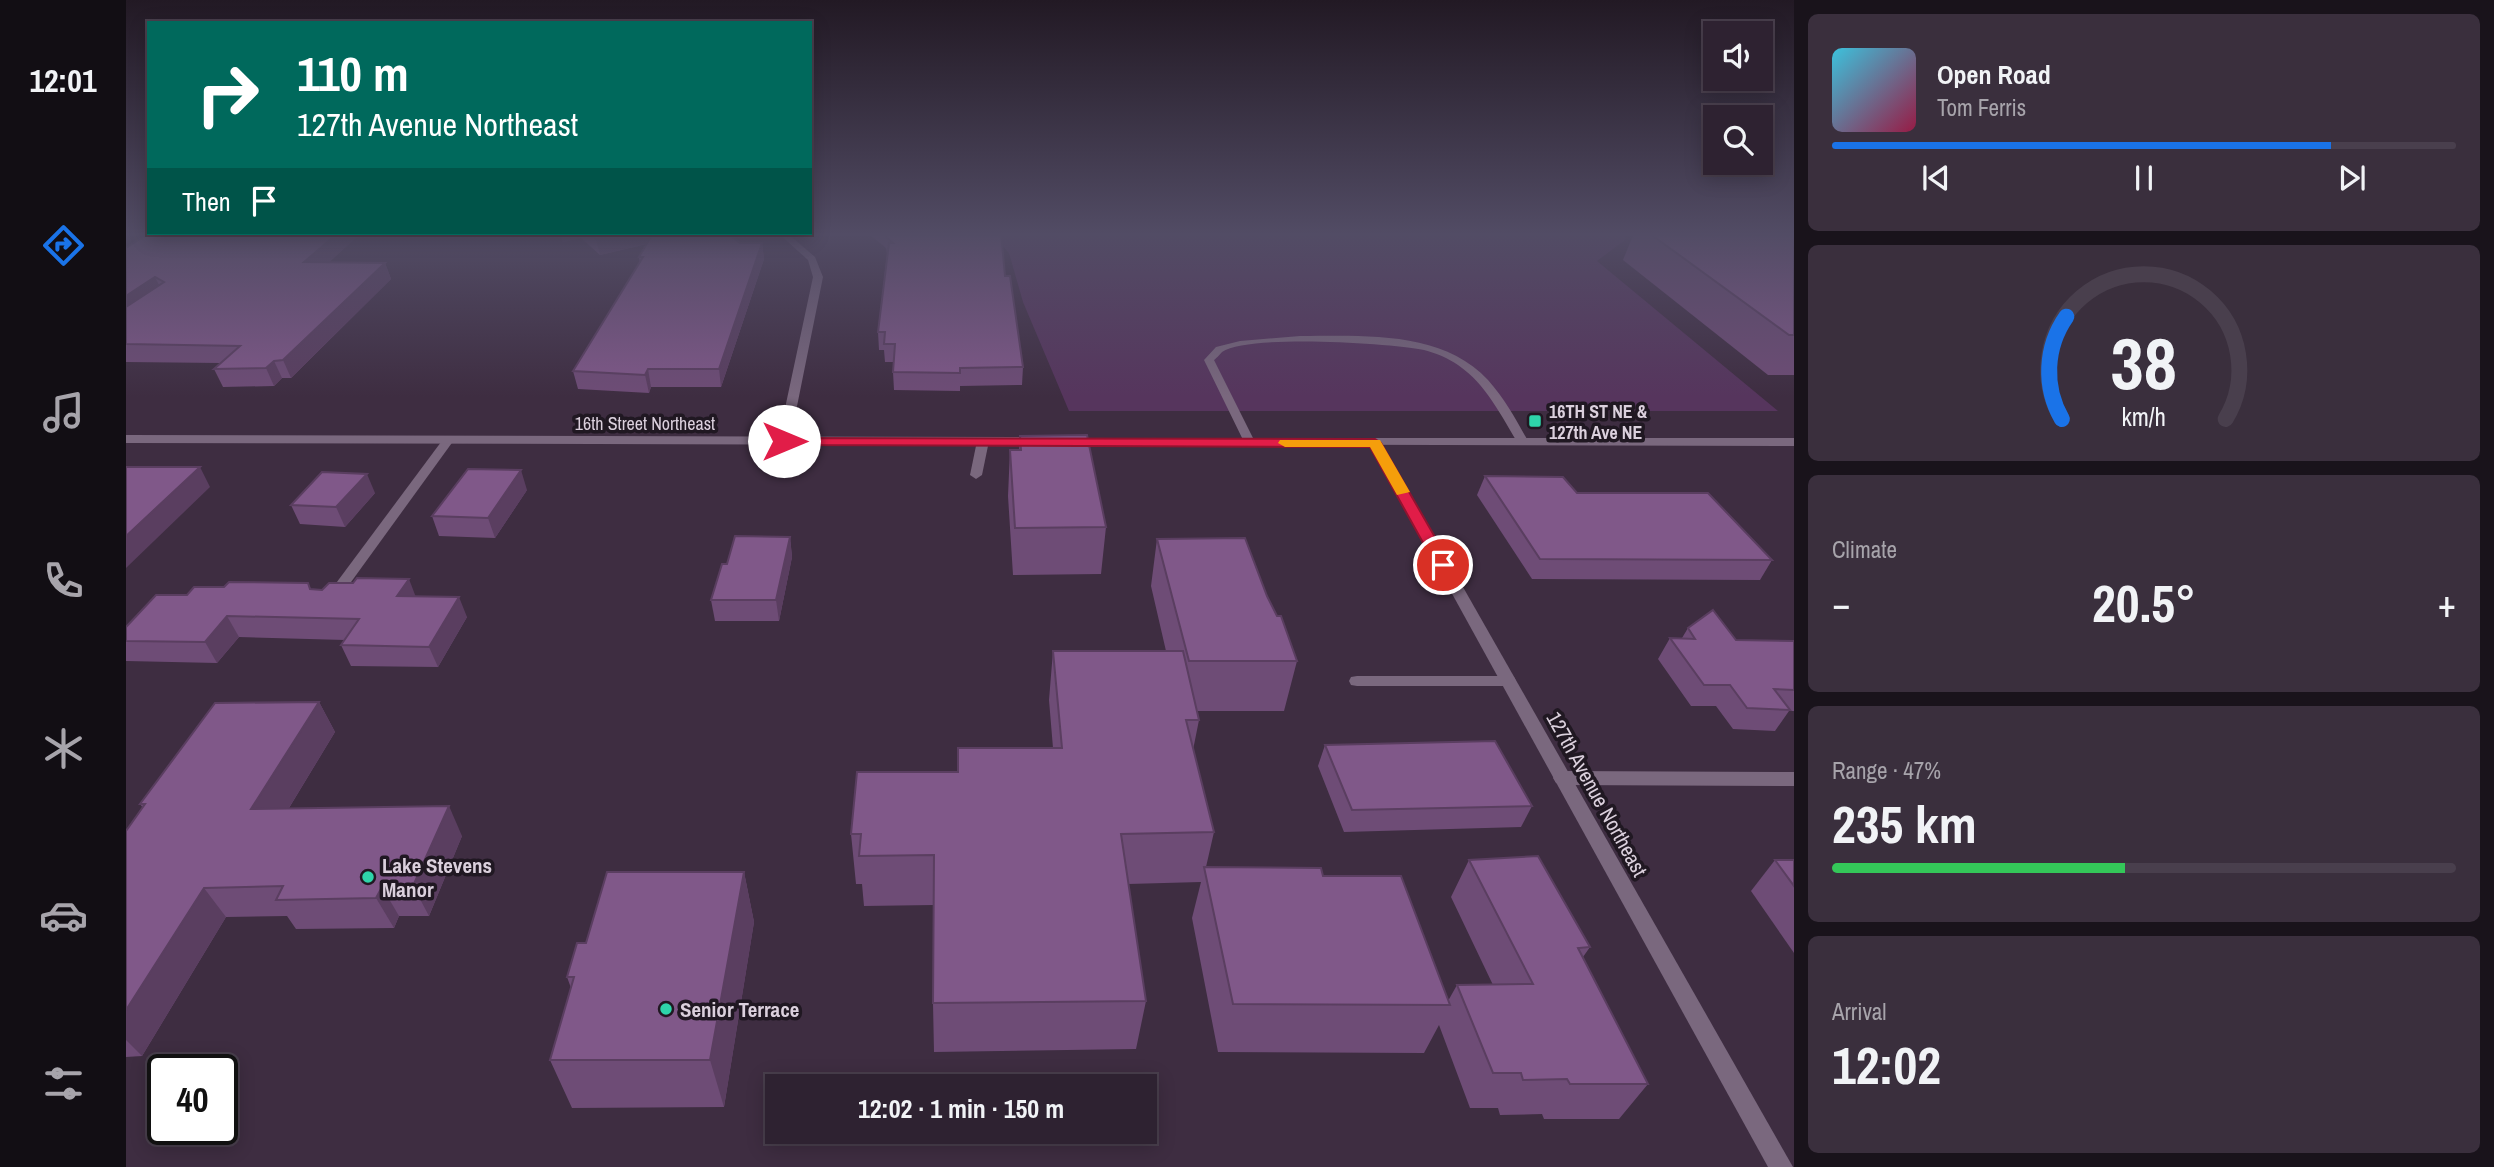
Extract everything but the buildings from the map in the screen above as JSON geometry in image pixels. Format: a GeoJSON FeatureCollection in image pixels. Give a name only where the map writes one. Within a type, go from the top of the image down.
{"type":"FeatureCollection","features":[{"type":"Feature","properties":{"kind":"street"},"geometry":{"type":"LineString","coordinates":[[784,441],[816,287]]}},
{"type":"Feature","properties":{"kind":"street"},"geometry":{"type":"LineString","coordinates":[[1249,442],[1209,360],[1219,350],[1281,341],[1343,338],[1410,345],[1446,353],[1479,375],[1523,443]]}},
{"type":"Feature","properties":{"kind":"street","name":"16th Street Northeast"},"geometry":{"type":"LineString","coordinates":[[126,439],[1794,442]]}},
{"type":"Feature","properties":{"kind":"street"},"geometry":{"type":"LineString","coordinates":[[327,605],[448,440]]}},
{"type":"Feature","properties":{"kind":"street"},"geometry":{"type":"LineString","coordinates":[[976,475],[983,441]]}},
{"type":"Feature","properties":{"kind":"street","name":"127th Avenue Northeast"},"geometry":{"type":"LineString","coordinates":[[1375,443],[1781,1167]]}},
{"type":"Feature","properties":{"kind":"street"},"geometry":{"type":"LineString","coordinates":[[1357,681],[1508,681]]}},
{"type":"Feature","properties":{"kind":"street"},"geometry":{"type":"LineString","coordinates":[[1562,778],[1794,779]]}},
{"type":"Feature","properties":{"kind":"shaded area"},"geometry":{"type":"Polygon","coordinates":[[[1019,287],[1629,287],[1778,411],[1069,411],[1019,287]]]}},
{"type":"Feature","properties":{"kind":"slow traffic"},"geometry":{"type":"LineString","coordinates":[[1285,443],[1375,443],[1402,492]]}},
{"type":"Feature","properties":{"kind":"place","name":"16TH ST NE & 127th Ave NE"},"geometry":{"type":"Point","coordinates":[1535,421]}},
{"type":"Feature","properties":{"kind":"place","name":"Lake Stevens Manor"},"geometry":{"type":"Point","coordinates":[368,877]}},
{"type":"Feature","properties":{"kind":"place","name":"Senior Terrace"},"geometry":{"type":"Point","coordinates":[666,1009]}},
{"type":"Feature","properties":{"kind":"route"},"geometry":{"type":"LineString","coordinates":[[784,441],[1375,443],[1443,565]]}}]}
